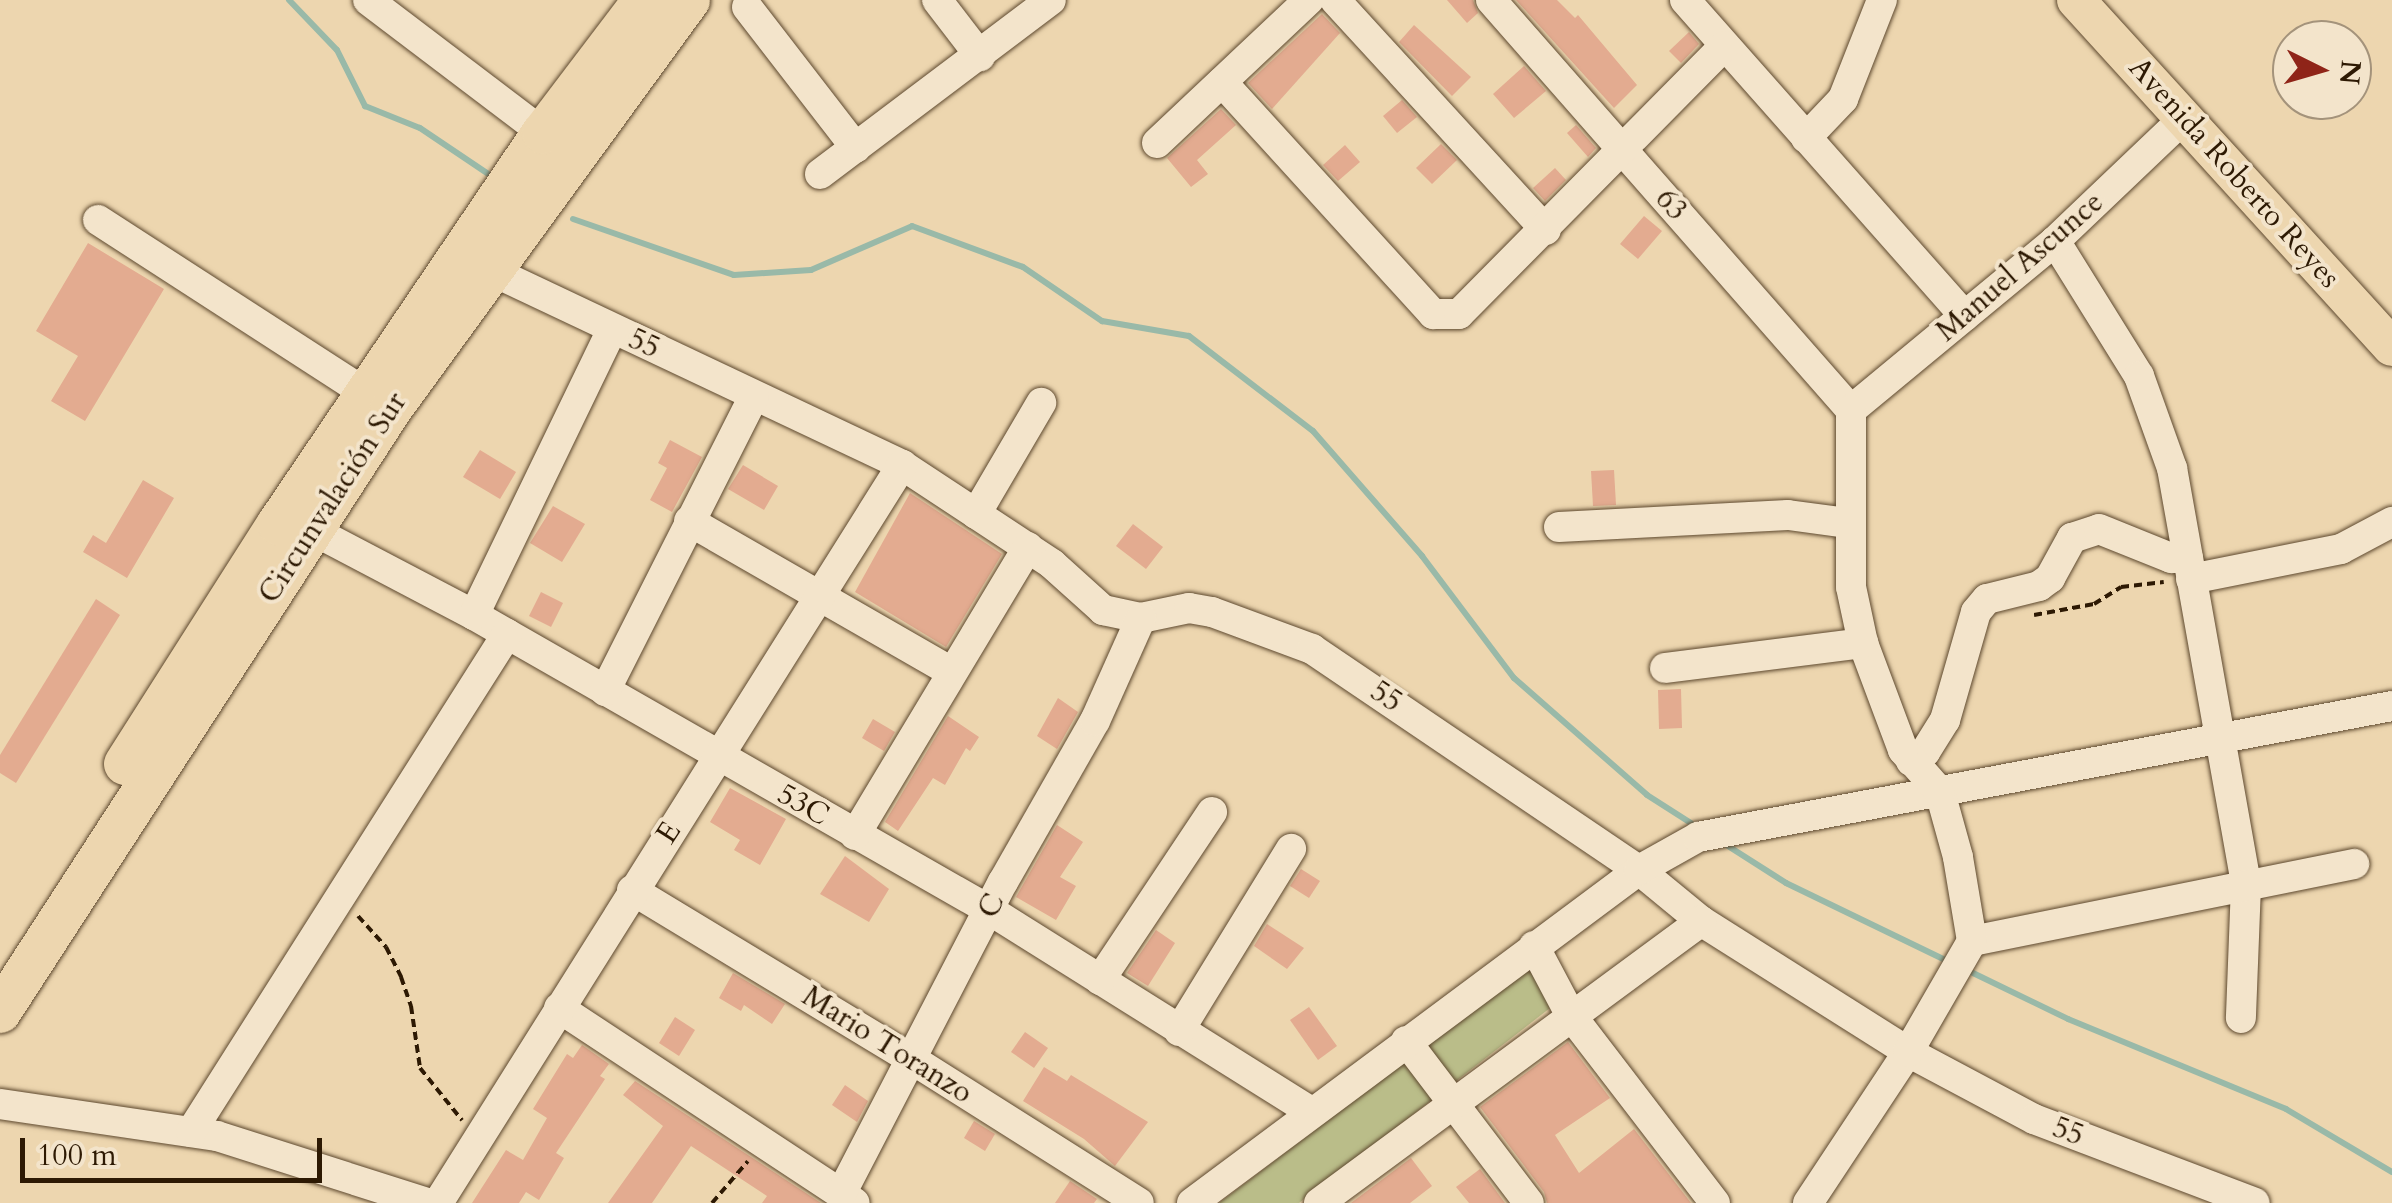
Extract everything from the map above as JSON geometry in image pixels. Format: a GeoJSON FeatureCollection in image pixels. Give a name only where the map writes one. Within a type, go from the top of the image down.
{"type":"FeatureCollection","features":[{"type":"Feature","properties":{"kind":"highway","name":"Circunvalación Sur"},"geometry":{"type":"LineString","coordinates":[[0,960],[298,523],[378,401],[543,132],[644,0]]}},
{"type":"Feature","properties":{"kind":"highway","name":"Circunvalación Sur"},"geometry":{"type":"LineString","coordinates":[[378,401],[490,270],[689,0]]}},
{"type":"Feature","properties":{"kind":"highway","name":"Circunvalación Sur"},"geometry":{"type":"LineString","coordinates":[[0,1012],[298,523]]}},
{"type":"Feature","properties":{"kind":"main road","name":"Avenida Roberto Reyes"},"geometry":{"type":"LineString","coordinates":[[2076,0],[2392,347]]}},
{"type":"Feature","properties":{"kind":"street"},"geometry":{"type":"LineString","coordinates":[[368,0],[543,132]]}},
{"type":"Feature","properties":{"kind":"street"},"geometry":{"type":"LineString","coordinates":[[937,0],[980,56]]}},
{"type":"Feature","properties":{"kind":"street"},"geometry":{"type":"LineString","coordinates":[[820,174],[1051,0]]}},
{"type":"Feature","properties":{"kind":"street"},"geometry":{"type":"LineString","coordinates":[[1157,143],[1310,0]]}},
{"type":"Feature","properties":{"kind":"street"},"geometry":{"type":"LineString","coordinates":[[1335,0],[1546,230]]}},
{"type":"Feature","properties":{"kind":"street","name":"63"},"geometry":{"type":"LineString","coordinates":[[1491,0],[1851,410]]}},
{"type":"Feature","properties":{"kind":"street"},"geometry":{"type":"LineString","coordinates":[[1685,0],[1964,316]]}},
{"type":"Feature","properties":{"kind":"street"},"geometry":{"type":"LineString","coordinates":[[1806,138],[1843,99],[1882,0]]}},
{"type":"Feature","properties":{"kind":"street"},"geometry":{"type":"LineString","coordinates":[[748,8],[856,148]]}},
{"type":"Feature","properties":{"kind":"street"},"geometry":{"type":"LineString","coordinates":[[1222,82],[1434,314],[1460,314],[1724,46]]}},
{"type":"Feature","properties":{"kind":"street","name":"Manuel Ascunce"},"geometry":{"type":"LineString","coordinates":[[1851,410],[2055,242],[2184,118]]}},
{"type":"Feature","properties":{"kind":"street"},"geometry":{"type":"LineString","coordinates":[[98,220],[378,401]]}},
{"type":"Feature","properties":{"kind":"street"},"geometry":{"type":"LineString","coordinates":[[2055,242],[2138,376],[2172,468],[2246,885],[2241,1018]]}},
{"type":"Feature","properties":{"kind":"street","name":"55"},"geometry":{"type":"LineString","coordinates":[[490,270],[902,464],[1028,547],[1103,610],[1141,618],[1189,608],[1212,612],[1312,649],[1639,870],[1701,921],[1908,1052],[2034,1119],[2255,1203]]}},
{"type":"Feature","properties":{"kind":"street"},"geometry":{"type":"LineString","coordinates":[[474,614],[612,329]]}},
{"type":"Feature","properties":{"kind":"street"},"geometry":{"type":"LineString","coordinates":[[605,691],[754,396]]}},
{"type":"Feature","properties":{"kind":"street"},"geometry":{"type":"LineString","coordinates":[[976,514],[1041,403]]}},
{"type":"Feature","properties":{"kind":"street"},"geometry":{"type":"LineString","coordinates":[[1808,1203],[1908,1052],[1972,941],[1958,857],[1940,792],[1911,760],[1863,643],[1851,587],[1851,410]]}},
{"type":"Feature","properties":{"kind":"street","name":"E"},"geometry":{"type":"LineString","coordinates":[[438,1203],[818,592],[902,464]]}},
{"type":"Feature","properties":{"kind":"street"},"geometry":{"type":"LineString","coordinates":[[1559,527],[1788,514],[1848,523]]}},
{"type":"Feature","properties":{"kind":"street"},"geometry":{"type":"LineString","coordinates":[[690,521],[952,672]]}},
{"type":"Feature","properties":{"kind":"street"},"geometry":{"type":"LineString","coordinates":[[1911,760],[1925,752],[1945,720],[1976,612],[1986,599],[2039,586],[2050,578],[2072,538],[2083,532],[2113,531],[2189,568],[2341,549],[2392,522]]}},
{"type":"Feature","properties":{"kind":"street","name":"53C"},"geometry":{"type":"LineString","coordinates":[[298,523],[474,614],[991,911],[1312,1112]]}},
{"type":"Feature","properties":{"kind":"street"},"geometry":{"type":"LineString","coordinates":[[855,835],[1028,547]]}},
{"type":"Feature","properties":{"kind":"street","name":"C"},"geometry":{"type":"LineString","coordinates":[[848,1198],[1030,832],[1095,722],[1141,618]]}},
{"type":"Feature","properties":{"kind":"street"},"geometry":{"type":"LineString","coordinates":[[191,1132],[507,634]]}},
{"type":"Feature","properties":{"kind":"street"},"geometry":{"type":"LineString","coordinates":[[1665,668],[1863,643]]}},
{"type":"Feature","properties":{"kind":"street"},"geometry":{"type":"LineString","coordinates":[[1192,1203],[1534,946],[1639,870],[1698,836],[2392,706]]}},
{"type":"Feature","properties":{"kind":"street"},"geometry":{"type":"LineString","coordinates":[[1100,980],[1212,812]]}},
{"type":"Feature","properties":{"kind":"street"},"geometry":{"type":"LineString","coordinates":[[1180,1031],[1291,849]]}},
{"type":"Feature","properties":{"kind":"street"},"geometry":{"type":"LineString","coordinates":[[1972,941],[2354,864]]}},
{"type":"Feature","properties":{"kind":"street","name":"Mario Toranzo"},"geometry":{"type":"LineString","coordinates":[[632,890],[914,1060],[1138,1203]]}},
{"type":"Feature","properties":{"kind":"street"},"geometry":{"type":"LineString","coordinates":[[1333,1199],[1570,1014],[1701,921]]}},
{"type":"Feature","properties":{"kind":"street"},"geometry":{"type":"LineString","coordinates":[[1534,946],[1570,1014],[1715,1203]]}},
{"type":"Feature","properties":{"kind":"street"},"geometry":{"type":"LineString","coordinates":[[559,1008],[848,1198]]}},
{"type":"Feature","properties":{"kind":"street"},"geometry":{"type":"LineString","coordinates":[[1406,1041],[1530,1203]]}},
{"type":"Feature","properties":{"kind":"street"},"geometry":{"type":"LineString","coordinates":[[0,1104],[191,1132],[427,1203]]}},
{"type":"Feature","properties":{"kind":"path"},"geometry":{"type":"LineString","coordinates":[[2024,617],[2094,604],[2121,587],[2189,568]]}},
{"type":"Feature","properties":{"kind":"path"},"geometry":{"type":"LineString","coordinates":[[337,902],[360,917],[386,947],[411,1006],[420,1068],[479,1138]]}},
{"type":"Feature","properties":{"kind":"path"},"geometry":{"type":"LineString","coordinates":[[712,1203],[763,1142]]}},
{"type":"Feature","properties":{"kind":"green space"},"geometry":{"type":"Polygon","coordinates":[[[1529,968],[1550,1008],[1299,1203],[1219,1203],[1529,968]]]}},
{"type":"Feature","properties":{"kind":"building"},"geometry":{"type":"Polygon","coordinates":[[[1447,0],[1473,0],[1478,13],[1467,23],[1447,0]]]}},
{"type":"Feature","properties":{"kind":"building"},"geometry":{"type":"Polygon","coordinates":[[[1516,0],[1557,0],[1575,18],[1578,15],[1637,85],[1614,108],[1516,0]]]}},
{"type":"Feature","properties":{"kind":"building"},"geometry":{"type":"Polygon","coordinates":[[[1322,14],[1340,33],[1272,109],[1248,83],[1322,14]]]}},
{"type":"Feature","properties":{"kind":"building"},"geometry":{"type":"Polygon","coordinates":[[[1414,25],[1471,77],[1452,96],[1399,42],[1414,25]]]}},
{"type":"Feature","properties":{"kind":"building"},"geometry":{"type":"Polygon","coordinates":[[[1689,32],[1699,44],[1681,63],[1669,51],[1689,32]]]}},
{"type":"Feature","properties":{"kind":"building"},"geometry":{"type":"Polygon","coordinates":[[[1524,66],[1546,91],[1514,118],[1493,94],[1524,66]]]}},
{"type":"Feature","properties":{"kind":"building"},"geometry":{"type":"Polygon","coordinates":[[[1402,100],[1417,117],[1397,133],[1383,116],[1402,100]]]}},
{"type":"Feature","properties":{"kind":"building"},"geometry":{"type":"Polygon","coordinates":[[[1221,109],[1236,125],[1197,160],[1208,174],[1191,187],[1167,158],[1221,109]]]}},
{"type":"Feature","properties":{"kind":"building"},"geometry":{"type":"Polygon","coordinates":[[[1576,125],[1596,148],[1588,157],[1567,133],[1576,125]]]}},
{"type":"Feature","properties":{"kind":"building"},"geometry":{"type":"Polygon","coordinates":[[[1441,144],[1457,160],[1432,184],[1416,168],[1441,144]]]}},
{"type":"Feature","properties":{"kind":"building"},"geometry":{"type":"Polygon","coordinates":[[[1345,145],[1360,162],[1338,181],[1323,165],[1345,145]]]}},
{"type":"Feature","properties":{"kind":"building"},"geometry":{"type":"Polygon","coordinates":[[[1555,168],[1566,180],[1545,201],[1533,188],[1555,168]]]}},
{"type":"Feature","properties":{"kind":"building"},"geometry":{"type":"Polygon","coordinates":[[[1644,216],[1662,231],[1638,259],[1620,244],[1644,216]]]}},
{"type":"Feature","properties":{"kind":"building"},"geometry":{"type":"Polygon","coordinates":[[[88,243],[164,289],[85,421],[51,401],[78,356],[36,331],[88,243]]]}},
{"type":"Feature","properties":{"kind":"building"},"geometry":{"type":"Polygon","coordinates":[[[670,440],[702,457],[672,512],[650,500],[667,468],[658,463],[670,440]]]}},
{"type":"Feature","properties":{"kind":"building"},"geometry":{"type":"Polygon","coordinates":[[[480,450],[516,472],[500,499],[463,477],[480,450]]]}},
{"type":"Feature","properties":{"kind":"building"},"geometry":{"type":"Polygon","coordinates":[[[743,465],[778,486],[764,510],[728,489],[743,465]]]}},
{"type":"Feature","properties":{"kind":"building"},"geometry":{"type":"Polygon","coordinates":[[[1614,470],[1616,505],[1593,506],[1591,471],[1614,470]]]}},
{"type":"Feature","properties":{"kind":"building"},"geometry":{"type":"Polygon","coordinates":[[[143,480],[174,498],[127,578],[83,552],[93,535],[106,543],[143,480]]]}},
{"type":"Feature","properties":{"kind":"building"},"geometry":{"type":"Polygon","coordinates":[[[910,493],[1002,554],[946,647],[855,592],[910,493]]]}},
{"type":"Feature","properties":{"kind":"building"},"geometry":{"type":"Polygon","coordinates":[[[553,506],[585,524],[562,562],[530,543],[553,506]]]}},
{"type":"Feature","properties":{"kind":"building"},"geometry":{"type":"Polygon","coordinates":[[[1133,524],[1163,547],[1146,569],[1116,546],[1133,524]]]}},
{"type":"Feature","properties":{"kind":"building"},"geometry":{"type":"Polygon","coordinates":[[[541,592],[563,603],[551,627],[529,616],[541,592]]]}},
{"type":"Feature","properties":{"kind":"building"},"geometry":{"type":"Polygon","coordinates":[[[96,599],[120,615],[16,783],[0,773],[0,755],[96,599]]]}},
{"type":"Feature","properties":{"kind":"building"},"geometry":{"type":"Polygon","coordinates":[[[1681,689],[1682,728],[1659,729],[1658,690],[1681,689]]]}},
{"type":"Feature","properties":{"kind":"building"},"geometry":{"type":"Polygon","coordinates":[[[1058,698],[1078,712],[1057,749],[1037,736],[1058,698]]]}},
{"type":"Feature","properties":{"kind":"building"},"geometry":{"type":"Polygon","coordinates":[[[948,716],[979,737],[970,751],[966,748],[945,785],[933,778],[898,831],[885,822],[948,716]]]}},
{"type":"Feature","properties":{"kind":"building"},"geometry":{"type":"Polygon","coordinates":[[[873,719],[895,732],[884,751],[862,738],[873,719]]]}},
{"type":"Feature","properties":{"kind":"building"},"geometry":{"type":"Polygon","coordinates":[[[730,788],[786,819],[760,865],[734,850],[740,840],[710,822],[730,788]]]}},
{"type":"Feature","properties":{"kind":"building"},"geometry":{"type":"Polygon","coordinates":[[[1057,825],[1083,842],[1060,877],[1076,886],[1056,920],[1016,897],[1057,825]]]}},
{"type":"Feature","properties":{"kind":"building"},"geometry":{"type":"Polygon","coordinates":[[[845,856],[889,889],[869,922],[820,894],[845,856]]]}},
{"type":"Feature","properties":{"kind":"building"},"geometry":{"type":"Polygon","coordinates":[[[1301,869],[1320,881],[1309,898],[1290,886],[1301,869]]]}},
{"type":"Feature","properties":{"kind":"building"},"geometry":{"type":"Polygon","coordinates":[[[1267,924],[1304,948],[1287,969],[1254,946],[1267,924]]]}},
{"type":"Feature","properties":{"kind":"building"},"geometry":{"type":"Polygon","coordinates":[[[1156,930],[1175,943],[1148,986],[1127,973],[1156,930]]]}},
{"type":"Feature","properties":{"kind":"building"},"geometry":{"type":"Polygon","coordinates":[[[733,973],[785,1004],[772,1024],[744,1005],[741,1011],[719,998],[733,973]]]}},
{"type":"Feature","properties":{"kind":"building"},"geometry":{"type":"Polygon","coordinates":[[[1309,1007],[1337,1046],[1318,1060],[1290,1020],[1309,1007]]]}},
{"type":"Feature","properties":{"kind":"building"},"geometry":{"type":"Polygon","coordinates":[[[675,1017],[695,1030],[679,1056],[659,1043],[675,1017]]]}},
{"type":"Feature","properties":{"kind":"building"},"geometry":{"type":"Polygon","coordinates":[[[1025,1032],[1048,1048],[1034,1068],[1011,1052],[1025,1032]]]}},
{"type":"Feature","properties":{"kind":"building"},"geometry":{"type":"Polygon","coordinates":[[[1568,1042],[1610,1098],[1555,1135],[1579,1173],[1634,1129],[1691,1203],[1547,1203],[1544,1192],[1480,1107],[1568,1042]]]}},
{"type":"Feature","properties":{"kind":"building"},"geometry":{"type":"Polygon","coordinates":[[[582,1045],[609,1064],[600,1076],[605,1079],[556,1153],[564,1158],[539,1200],[526,1192],[519,1203],[472,1203],[506,1150],[523,1160],[547,1118],[533,1109],[567,1054],[573,1058],[582,1045]]]}},
{"type":"Feature","properties":{"kind":"building"},"geometry":{"type":"Polygon","coordinates":[[[1044,1067],[1067,1081],[1071,1075],[1148,1122],[1115,1166],[1084,1139],[1023,1101],[1044,1067]]]}},
{"type":"Feature","properties":{"kind":"building"},"geometry":{"type":"Polygon","coordinates":[[[635,1081],[821,1203],[762,1203],[767,1196],[691,1146],[652,1203],[608,1203],[663,1126],[623,1095],[635,1081]]]}},
{"type":"Feature","properties":{"kind":"building"},"geometry":{"type":"Polygon","coordinates":[[[845,1085],[868,1101],[857,1122],[832,1105],[845,1085]]]}},
{"type":"Feature","properties":{"kind":"building"},"geometry":{"type":"Polygon","coordinates":[[[974,1121],[995,1134],[985,1151],[964,1138],[974,1121]]]}},
{"type":"Feature","properties":{"kind":"building"},"geometry":{"type":"Polygon","coordinates":[[[1411,1158],[1432,1186],[1410,1203],[1351,1203],[1411,1158]]]}},
{"type":"Feature","properties":{"kind":"building"},"geometry":{"type":"Polygon","coordinates":[[[1480,1169],[1505,1203],[1469,1203],[1456,1187],[1480,1169]]]}},
{"type":"Feature","properties":{"kind":"building"},"geometry":{"type":"Polygon","coordinates":[[[1070,1181],[1097,1199],[1094,1203],[1055,1203],[1070,1181]]]}},
{"type":"Feature","properties":{"kind":"waterway"},"geometry":{"type":"LineString","coordinates":[[289,0],[337,50],[365,106],[420,128],[487,173]]}},
{"type":"Feature","properties":{"kind":"waterway"},"geometry":{"type":"LineString","coordinates":[[573,219],[734,275],[811,270],[912,226],[1023,267],[1102,321],[1189,336],[1313,431],[1422,556],[1514,678],[1647,795],[1691,823]]}},
{"type":"Feature","properties":{"kind":"waterway"},"geometry":{"type":"LineString","coordinates":[[1728,846],[1786,883],[1943,959]]}},
{"type":"Feature","properties":{"kind":"waterway"},"geometry":{"type":"LineString","coordinates":[[1973,973],[2068,1019],[2286,1109],[2392,1172]]}}]}
